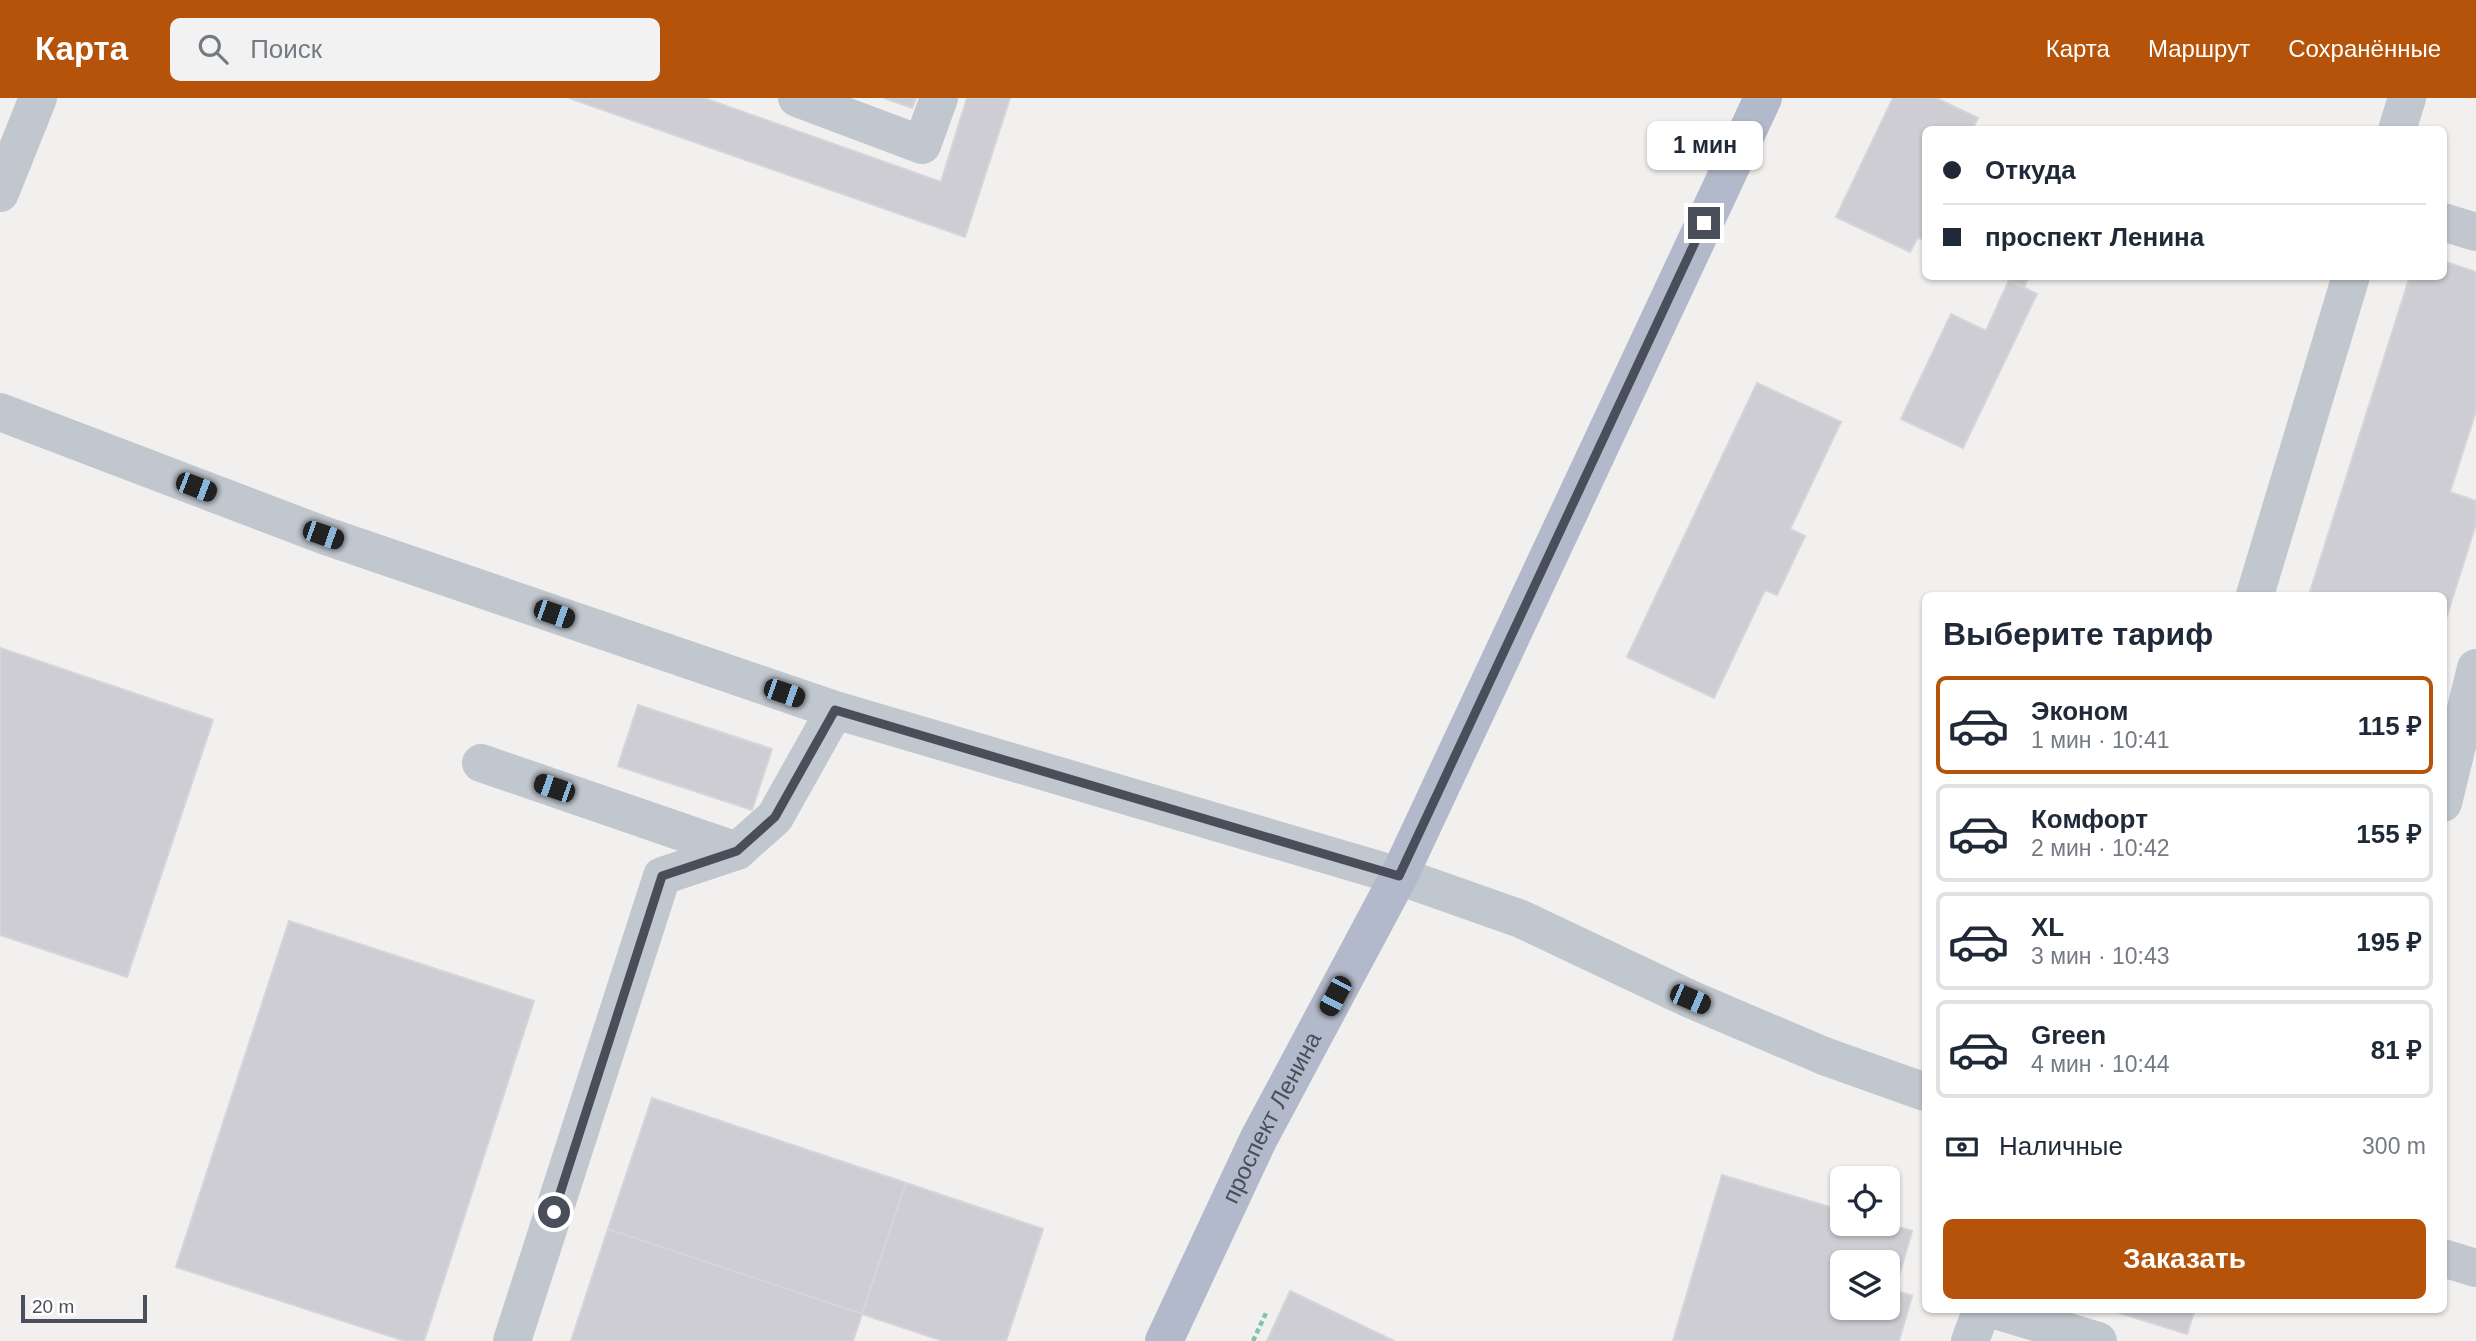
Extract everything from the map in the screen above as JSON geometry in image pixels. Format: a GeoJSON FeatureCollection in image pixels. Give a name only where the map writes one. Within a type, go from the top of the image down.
{"type":"FeatureCollection","features":[{"type":"Feature","properties":{"kind":"main road","name":"проспект Ленина"},"geometry":{"type":"LineString","coordinates":[[1164,1341],[1258,1140],[1399,876],[1763,98]]}},
{"type":"Feature","properties":{"kind":"street"},"geometry":{"type":"LineString","coordinates":[[0,193],[38,98]]}},
{"type":"Feature","properties":{"kind":"street"},"geometry":{"type":"LineString","coordinates":[[797,98],[922,145],[939,98]]}},
{"type":"Feature","properties":{"kind":"street"},"geometry":{"type":"LineString","coordinates":[[2398,126],[2407,98]]}},
{"type":"Feature","properties":{"kind":"street"},"geometry":{"type":"LineString","coordinates":[[2447,223],[2476,232]]}},
{"type":"Feature","properties":{"kind":"street"},"geometry":{"type":"LineString","coordinates":[[2256,592],[2350,280]]}},
{"type":"Feature","properties":{"kind":"street"},"geometry":{"type":"LineString","coordinates":[[0,412],[323,535],[835,710],[1399,876],[1521,919],[1690,999],[1800,1046],[1922,1091]]}},
{"type":"Feature","properties":{"kind":"street"},"geometry":{"type":"LineString","coordinates":[[2447,787],[2476,668]]}},
{"type":"Feature","properties":{"kind":"street"},"geometry":{"type":"LineString","coordinates":[[512,1341],[662,876],[737,851],[775,817],[835,710]]}},
{"type":"Feature","properties":{"kind":"street"},"geometry":{"type":"LineString","coordinates":[[481,763],[737,851]]}},
{"type":"Feature","properties":{"kind":"street"},"geometry":{"type":"LineString","coordinates":[[2447,1259],[2476,1268]]}},
{"type":"Feature","properties":{"kind":"street"},"geometry":{"type":"LineString","coordinates":[[1970,1341],[1980,1313]]}},
{"type":"Feature","properties":{"kind":"street"},"geometry":{"type":"LineString","coordinates":[[2005,1313],[2098,1341]]}},
{"type":"Feature","properties":{"kind":"path"},"geometry":{"type":"LineString","coordinates":[[1252,1341],[1267,1311]]}},
{"type":"Feature","properties":{"kind":"building"},"geometry":{"type":"Polygon","coordinates":[[[569,98],[704,98],[941,182],[967,98],[1010,98],[965,237],[569,98]]]}},
{"type":"Feature","properties":{"kind":"building"},"geometry":{"type":"Polygon","coordinates":[[[884,98],[916,98],[912,108],[884,98]]]}},
{"type":"Feature","properties":{"kind":"building"},"geometry":{"type":"Polygon","coordinates":[[[1893,98],[1936,98],[1978,118],[1974,126],[1922,126],[1922,239],[1918,237],[1910,252],[1836,217],[1893,98]]]}},
{"type":"Feature","properties":{"kind":"building"},"geometry":{"type":"Polygon","coordinates":[[[2447,262],[2476,272],[2476,411],[2450,492],[2476,501],[2476,524],[2447,615],[2447,592],[2310,592],[2409,280],[2447,280],[2447,262]]]}},
{"type":"Feature","properties":{"kind":"building"},"geometry":{"type":"Polygon","coordinates":[[[2009,280],[2027,280],[2024,287],[2009,280]]]}},
{"type":"Feature","properties":{"kind":"building"},"geometry":{"type":"Polygon","coordinates":[[[2009,280],[2037,294],[1963,448],[1901,419],[1951,314],[1986,331],[2009,280]]]}},
{"type":"Feature","properties":{"kind":"building"},"geometry":{"type":"Polygon","coordinates":[[[1757,383],[1841,422],[1790,529],[1805,536],[1777,595],[1765,590],[1714,698],[1627,657],[1757,383]]]}},
{"type":"Feature","properties":{"kind":"building"},"geometry":{"type":"Polygon","coordinates":[[[0,648],[213,720],[127,977],[0,935],[0,648]]]}},
{"type":"Feature","properties":{"kind":"building"},"geometry":{"type":"Polygon","coordinates":[[[638,705],[772,749],[752,810],[618,766],[638,705]]]}},
{"type":"Feature","properties":{"kind":"building"},"geometry":{"type":"Polygon","coordinates":[[[289,921],[534,1001],[424,1341],[405,1341],[176,1267],[289,921]]]}},
{"type":"Feature","properties":{"kind":"building"},"geometry":{"type":"Polygon","coordinates":[[[652,1098],[906,1183],[862,1314],[608,1229],[652,1098]]]}},
{"type":"Feature","properties":{"kind":"building"},"geometry":{"type":"Polygon","coordinates":[[[1722,1175],[1830,1207],[1830,1236],[1900,1236],[1900,1227],[1912,1231],[1900,1273],[1900,1250],[1830,1250],[1830,1320],[1900,1320],[1900,1292],[1912,1296],[1899,1341],[1673,1341],[1722,1175]]]}},
{"type":"Feature","properties":{"kind":"building"},"geometry":{"type":"Polygon","coordinates":[[[906,1183],[1043,1229],[1006,1341],[943,1341],[862,1314],[906,1183]]]}},
{"type":"Feature","properties":{"kind":"building"},"geometry":{"type":"Polygon","coordinates":[[[608,1229],[862,1314],[853,1341],[571,1341],[608,1229]]]}},
{"type":"Feature","properties":{"kind":"building"},"geometry":{"type":"Polygon","coordinates":[[[1290,1291],[1394,1341],[1267,1341],[1290,1291]]]}},
{"type":"Feature","properties":{"kind":"building"},"geometry":{"type":"Polygon","coordinates":[[[2120,1313],[2194,1313],[2187,1334],[2120,1313]]]}},
{"type":"Feature","properties":{"kind":"route"},"geometry":{"type":"LineString","coordinates":[[554,1212],[662,876],[737,851],[775,817],[835,710],[1399,876],[1704,223]]}}]}
